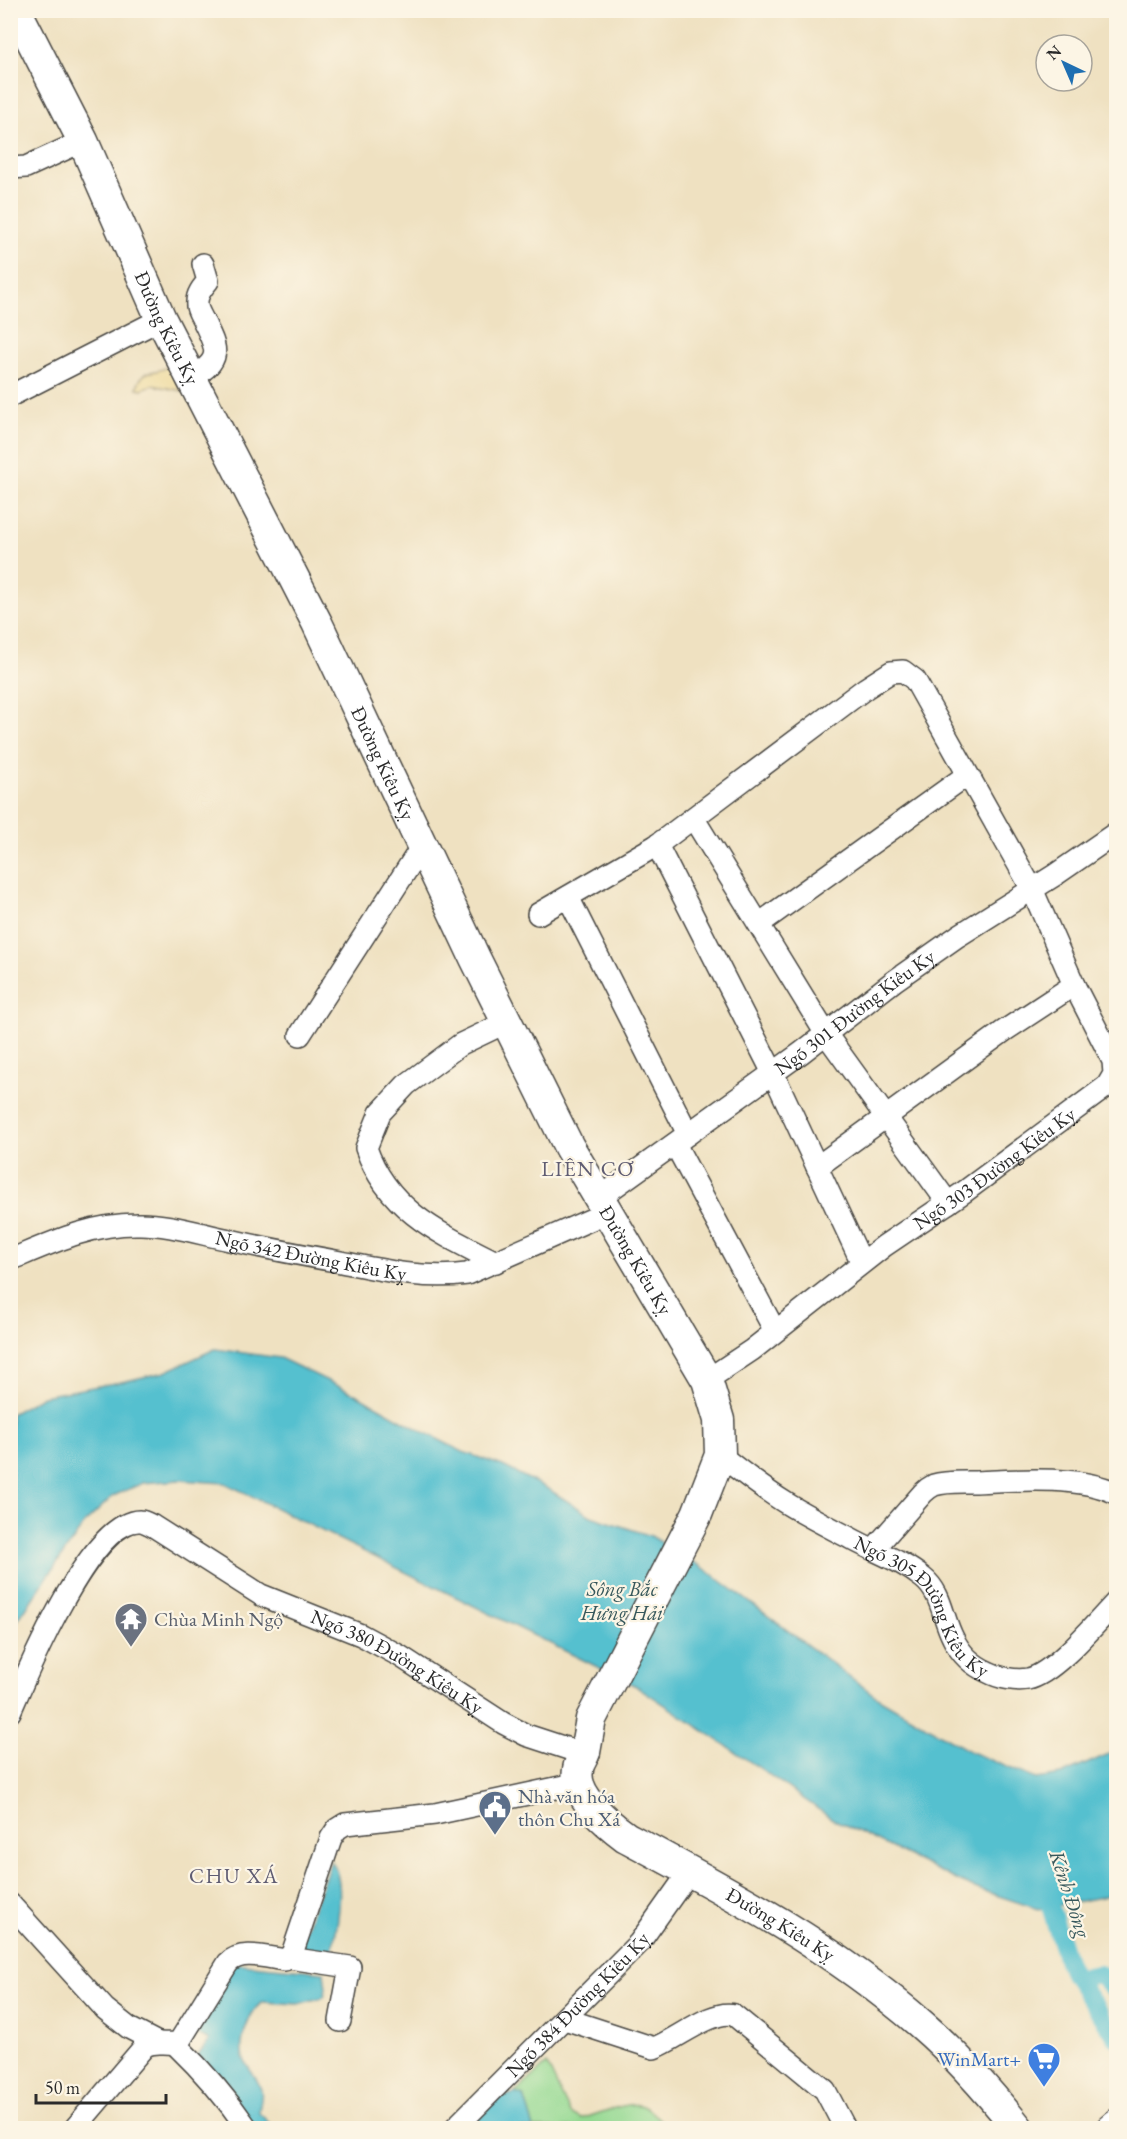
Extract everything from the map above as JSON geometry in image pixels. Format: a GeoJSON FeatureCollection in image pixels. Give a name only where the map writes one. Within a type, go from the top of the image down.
{"type":"FeatureCollection","features":[{"type":"Feature","properties":{"kind":"main road","name":"Đường Kiêu Kỵ"},"geometry":{"type":"LineString","coordinates":[[16,10],[83,141],[161,319],[317,623],[422,846],[569,1147],[707,1380],[719,1420],[720,1455],[697,1514],[591,1719],[584,1754]]}},
{"type":"Feature","properties":{"kind":"main road"},"geometry":{"type":"LineString","coordinates":[[579,1783],[578,1770],[584,1754]]}},
{"type":"Feature","properties":{"kind":"main road","name":"Đường Kiêu Kỵ"},"geometry":{"type":"LineString","coordinates":[[579,1783],[592,1806],[606,1823],[626,1837],[780,1922],[854,1971],[922,2025],[983,2085],[1018,2128]]}},
{"type":"Feature","properties":{"kind":"street"},"geometry":{"type":"LineString","coordinates":[[10,168],[26,167],[83,141]]}},
{"type":"Feature","properties":{"kind":"street"},"geometry":{"type":"LineString","coordinates":[[191,378],[202,372],[215,356],[216,346],[196,303],[199,292],[208,281],[203,264]]}},
{"type":"Feature","properties":{"kind":"street"},"geometry":{"type":"LineString","coordinates":[[10,396],[161,319]]}},
{"type":"Feature","properties":{"kind":"street","name":"Ngõ 303 Đường Kiêu Kỵ"},"geometry":{"type":"LineString","coordinates":[[538,914],[657,845],[866,688],[891,672],[903,671],[915,680],[1032,889],[1074,985],[1112,1048],[1114,1068],[1112,1081],[1107,1086],[862,1263],[752,1350],[707,1380]]}},
{"type":"Feature","properties":{"kind":"street"},"geometry":{"type":"LineString","coordinates":[[759,924],[967,775]]}},
{"type":"Feature","properties":{"kind":"street"},"geometry":{"type":"LineString","coordinates":[[694,819],[826,1034],[948,1203]]}},
{"type":"Feature","properties":{"kind":"street","name":"Ngõ 301 Đường Kiêu Kỵ"},"geometry":{"type":"LineString","coordinates":[[603,1205],[681,1139],[826,1034],[904,974],[1116,833]]}},
{"type":"Feature","properties":{"kind":"street"},"geometry":{"type":"LineString","coordinates":[[657,845],[773,1073],[862,1263]]}},
{"type":"Feature","properties":{"kind":"street"},"geometry":{"type":"LineString","coordinates":[[300,1035],[422,846]]}},
{"type":"Feature","properties":{"kind":"street"},"geometry":{"type":"LineString","coordinates":[[568,897],[681,1139],[775,1331]]}},
{"type":"Feature","properties":{"kind":"street"},"geometry":{"type":"LineString","coordinates":[[817,1167],[1004,1031],[1074,985]]}},
{"type":"Feature","properties":{"kind":"street"},"geometry":{"type":"LineString","coordinates":[[496,1262],[418,1219],[374,1169],[366,1148],[380,1113],[406,1085],[461,1044],[507,1022]]}},
{"type":"Feature","properties":{"kind":"street","name":"Ngõ 342 Đường Kiêu Kỵ"},"geometry":{"type":"LineString","coordinates":[[10,1260],[59,1239],[101,1226],[138,1224],[183,1230],[294,1253],[432,1277],[467,1274],[496,1262],[603,1205]]}},
{"type":"Feature","properties":{"kind":"street","name":"Ngõ 305 Đường Kiêu Kỵ"},"geometry":{"type":"LineString","coordinates":[[720,1455],[787,1504],[899,1562],[924,1578],[935,1591],[951,1635],[961,1652],[981,1669],[994,1676],[1028,1679],[1041,1673],[1075,1645],[1116,1602]]}},
{"type":"Feature","properties":{"kind":"street"},"geometry":{"type":"LineString","coordinates":[[874,1549],[923,1493],[932,1486],[1000,1480],[1061,1481],[1108,1489],[1116,1493]]}},
{"type":"Feature","properties":{"kind":"street","name":"Ngõ 380 Đường Kiêu Kỵ"},"geometry":{"type":"LineString","coordinates":[[10,1712],[48,1630],[88,1560],[114,1533],[127,1524],[140,1521],[153,1526],[261,1595],[361,1635],[400,1656],[526,1735],[584,1754]]}},
{"type":"Feature","properties":{"kind":"street"},"geometry":{"type":"LineString","coordinates":[[289,1958],[336,1829],[345,1824],[435,1814],[579,1783]]}},
{"type":"Feature","properties":{"kind":"street","name":"Ngõ 384 Đường Kiêu Kỵ"},"geometry":{"type":"LineString","coordinates":[[455,2128],[639,1943],[690,1871]]}},
{"type":"Feature","properties":{"kind":"street"},"geometry":{"type":"LineString","coordinates":[[10,1904],[105,2009],[129,2028],[165,2043],[205,2072],[247,2128]]}},
{"type":"Feature","properties":{"kind":"street"},"geometry":{"type":"LineString","coordinates":[[75,2128],[144,2047],[149,2043],[165,2043],[182,2039],[228,1962],[234,1957],[242,1955],[285,1960],[289,1958],[350,1967],[340,2021]]}},
{"type":"Feature","properties":{"kind":"street"},"geometry":{"type":"LineString","coordinates":[[565,2019],[654,2048],[710,2019],[726,2013],[734,2015],[825,2090],[845,2128]]}},
{"type":"Feature","properties":{"kind":"street"},"geometry":{"type":"LineString","coordinates":[[1109,2128],[1116,2122]]}},
{"type":"Feature","properties":{"kind":"green space"},"geometry":{"type":"Polygon","coordinates":[[[547,2064],[570,2113],[581,2119],[620,2106],[636,2105],[649,2110],[668,2128],[534,2128],[524,2096],[515,2093],[547,2064]]]}},
{"type":"Feature","properties":{"kind":"sand"},"geometry":{"type":"Polygon","coordinates":[[[169,366],[182,391],[152,385],[142,389],[137,388],[143,376],[169,366]]]}},
{"type":"Feature","properties":{"kind":"water","name":"Sông Bắc Hưng Hải"},"geometry":{"type":"Polygon","coordinates":[[[215,1349],[280,1358],[359,1396],[463,1452],[503,1466],[548,1489],[591,1516],[651,1536],[705,1569],[877,1697],[971,1752],[1036,1779],[1061,1775],[1116,1751],[1116,1892],[1102,1897],[1038,1909],[969,1886],[831,1818],[638,1687],[225,1483],[179,1480],[143,1483],[113,1496],[84,1524],[11,1630],[11,1414],[43,1396],[165,1372],[215,1349]]]}},
{"type":"Feature","properties":{"kind":"water"},"geometry":{"type":"Polygon","coordinates":[[[331,1861],[339,1880],[340,1892],[332,1951],[328,1954],[298,1949],[331,1861]]]}},
{"type":"Feature","properties":{"kind":"water"},"geometry":{"type":"Polygon","coordinates":[[[233,1963],[324,1972],[326,1989],[324,1997],[298,2004],[263,2002],[258,2006],[246,2027],[242,2043],[243,2057],[261,2090],[259,2113],[274,2128],[251,2128],[197,2057],[209,2040],[196,2033],[233,1963]]]}},
{"type":"Feature","properties":{"kind":"water"},"geometry":{"type":"Polygon","coordinates":[[[515,2093],[524,2096],[534,2128],[466,2128],[496,2099],[515,2093]]]}},
{"type":"Feature","properties":{"kind":"waterway","name":"Kênh Đông"},"geometry":{"type":"LineString","coordinates":[[1043,1883],[1067,1961],[1116,2037]]}},
{"type":"Feature","properties":{"kind":"waterway"},"geometry":{"type":"LineString","coordinates":[[1076,1978],[1100,1974],[1116,1991]]}},
{"type":"Feature","properties":{"kind":"place","name":"Chùa Minh Ngộ"},"geometry":{"type":"Point","coordinates":[131,1648]}},
{"type":"Feature","properties":{"kind":"place","name":"Nhà văn hóa thôn Chu Xá"},"geometry":{"type":"Point","coordinates":[495,1836]}},
{"type":"Feature","properties":{"kind":"place","name":"WinMart+"},"geometry":{"type":"Point","coordinates":[1044,2088]}},
{"type":"Feature","properties":{"kind":"district","name":"LIÊN CƠ"},"geometry":{"type":"Point","coordinates":[588,1169]}},
{"type":"Feature","properties":{"kind":"district","name":"CHU XÁ"},"geometry":{"type":"Point","coordinates":[234,1876]}}]}
